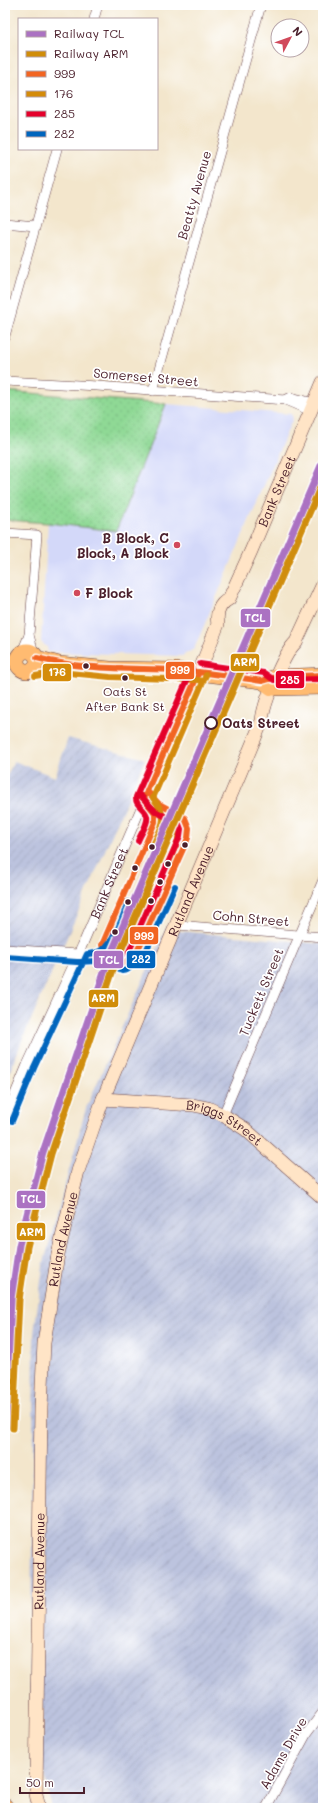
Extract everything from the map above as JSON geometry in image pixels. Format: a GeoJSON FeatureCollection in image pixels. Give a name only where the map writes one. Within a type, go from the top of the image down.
{"type":"FeatureCollection","features":[{"type":"Feature","properties":{"kind":"main road"},"geometry":{"type":"LineString","coordinates":[[22,659],[110,669],[199,672],[323,687]]}},
{"type":"Feature","properties":{"kind":"main road"},"geometry":{"type":"LineString","coordinates":[[276,682],[323,675]]}},
{"type":"Feature","properties":{"kind":"street"},"geometry":{"type":"LineString","coordinates":[[94,18],[98,5]]}},
{"type":"Feature","properties":{"kind":"street","name":"Beatty Avenue"},"geometry":{"type":"LineString","coordinates":[[153,391],[261,5]]}},
{"type":"Feature","properties":{"kind":"street"},"geometry":{"type":"LineString","coordinates":[[5,336],[57,150]]}},
{"type":"Feature","properties":{"kind":"street"},"geometry":{"type":"LineString","coordinates":[[5,223],[35,226]]}},
{"type":"Feature","properties":{"kind":"street","name":"Somerset Street"},"geometry":{"type":"LineString","coordinates":[[5,381],[97,386],[285,400],[291,397],[313,407]]}},
{"type":"Feature","properties":{"kind":"street","name":"Bank Street"},"geometry":{"type":"LineString","coordinates":[[5,1118],[27,1065],[78,954],[199,672],[218,624],[224,619],[231,605],[228,599],[251,551],[323,382]]}},
{"type":"Feature","properties":{"kind":"street"},"geometry":{"type":"LineString","coordinates":[[5,532],[37,535],[29,635],[22,659]]}},
{"type":"Feature","properties":{"kind":"street","name":"Rutland Avenue"},"geometry":{"type":"LineString","coordinates":[[39,1808],[36,1794],[41,1408],[44,1343],[58,1254],[78,1171],[103,1099],[262,721],[269,715],[276,682],[297,650],[296,642],[323,584]]}},
{"type":"Feature","properties":{"kind":"street","name":"Tuckett Street"},"geometry":{"type":"LineString","coordinates":[[223,1115],[298,935],[323,880]]}},
{"type":"Feature","properties":{"kind":"street","name":"Cohn Street"},"geometry":{"type":"LineString","coordinates":[[177,925],[323,937]]}},
{"type":"Feature","properties":{"kind":"street"},"geometry":{"type":"LineString","coordinates":[[5,949],[78,954]]}},
{"type":"Feature","properties":{"kind":"street","name":"Briggs Street"},"geometry":{"type":"LineString","coordinates":[[103,1099],[193,1105],[208,1108],[223,1115],[245,1129],[323,1198]]}},
{"type":"Feature","properties":{"kind":"street","name":"Adams Drive"},"geometry":{"type":"LineString","coordinates":[[266,1808],[307,1733],[323,1712]]}},
{"type":"Feature","properties":{"kind":"street","name":"Rutland Avenue"},"geometry":{"type":"LineString","coordinates":[[28,1808],[36,1794]]}},
{"type":"Feature","properties":{"kind":"shaded area"},"geometry":{"type":"Polygon","coordinates":[[[166,404],[291,414],[293,418],[194,649],[182,656],[48,652],[47,647],[41,642],[48,523],[116,531],[166,404]]]}},
{"type":"Feature","properties":{"kind":"shaded area"},"geometry":{"type":"Polygon","coordinates":[[[68,738],[145,759],[23,1038],[5,1085],[5,780],[14,761],[55,777],[68,738]]]}},
{"type":"Feature","properties":{"kind":"shaded area"},"geometry":{"type":"Polygon","coordinates":[[[167,926],[179,931],[323,944],[323,1808],[51,1808],[42,1757],[30,1740],[34,1333],[43,1266],[86,1108],[167,926]]]}},
{"type":"Feature","properties":{"kind":"green space"},"geometry":{"type":"Polygon","coordinates":[[[5,391],[166,404],[116,531],[48,523],[5,520],[5,391]]]}},
{"type":"Feature","properties":{"kind":"rail line","name":"TCL"},"geometry":{"type":"LineString","coordinates":[[5,1428],[11,1299],[19,1245],[43,1152],[108,961],[323,461]]}},
{"type":"Feature","properties":{"kind":"rail line","name":"ARM"},"geometry":{"type":"LineString","coordinates":[[13,1428],[19,1300],[27,1247],[51,1154],[115,964],[323,481]]}},
{"type":"Feature","properties":{"kind":"transit line","name":"999"},"geometry":{"type":"LineString","coordinates":[[37,658],[88,667],[185,671],[262,681],[276,677],[323,675]]}},
{"type":"Feature","properties":{"kind":"transit line","name":"285"},"geometry":{"type":"LineString","coordinates":[[200,664],[264,673],[274,680],[323,679]]}},
{"type":"Feature","properties":{"kind":"transit line","name":"285"},"geometry":{"type":"LineString","coordinates":[[138,841],[146,825],[147,816],[137,803],[136,797],[192,669]]}},
{"type":"Feature","properties":{"kind":"transit line","name":"176"},"geometry":{"type":"LineString","coordinates":[[35,676],[59,672],[110,677],[199,680]]}},
{"type":"Feature","properties":{"kind":"transit line","name":"999"},"geometry":{"type":"LineString","coordinates":[[147,791],[199,672]]}},
{"type":"Feature","properties":{"kind":"transit line","name":"176"},"geometry":{"type":"LineString","coordinates":[[152,847],[163,822],[161,811],[153,798],[206,675]]}},
{"type":"Feature","properties":{"kind":"transit line","name":"999"},"geometry":{"type":"LineString","coordinates":[[147,791],[159,804],[185,818],[189,828],[188,838],[136,954],[124,963],[105,955],[102,945],[155,822],[155,813],[144,799],[147,791]]}},
{"type":"Feature","properties":{"kind":"transit line","name":"176"},"geometry":{"type":"LineString","coordinates":[[141,796],[155,811],[178,823],[178,840],[169,862]]}},
{"type":"Feature","properties":{"kind":"transit line","name":"285"},"geometry":{"type":"LineString","coordinates":[[116,930],[110,945],[112,949],[123,954],[130,949],[180,836],[181,829],[179,824],[155,811],[141,796]]}},
{"type":"Feature","properties":{"kind":"transit line","name":"282"},"geometry":{"type":"LineString","coordinates":[[5,957],[77,962],[97,961],[122,971],[127,970],[143,958],[175,886]]}},
{"type":"Feature","properties":{"kind":"transit line","name":"282"},"geometry":{"type":"LineString","coordinates":[[12,1121],[34,1068],[87,954],[96,953],[110,943],[119,927],[128,902]]}},
{"type":"Feature","properties":{"kind":"place","name":"B Block, C Block, A Block"},"geometry":{"type":"Point","coordinates":[177,545]}},
{"type":"Feature","properties":{"kind":"place","name":"F Block"},"geometry":{"type":"Point","coordinates":[77,593]}},
{"type":"Feature","properties":{"kind":"place","name":"Oats St After Bank St"},"geometry":{"type":"Point","coordinates":[125,678]}},
{"type":"Feature","properties":{"kind":"place","name":"Oats Street"},"geometry":{"type":"Point","coordinates":[211,723]}}]}
